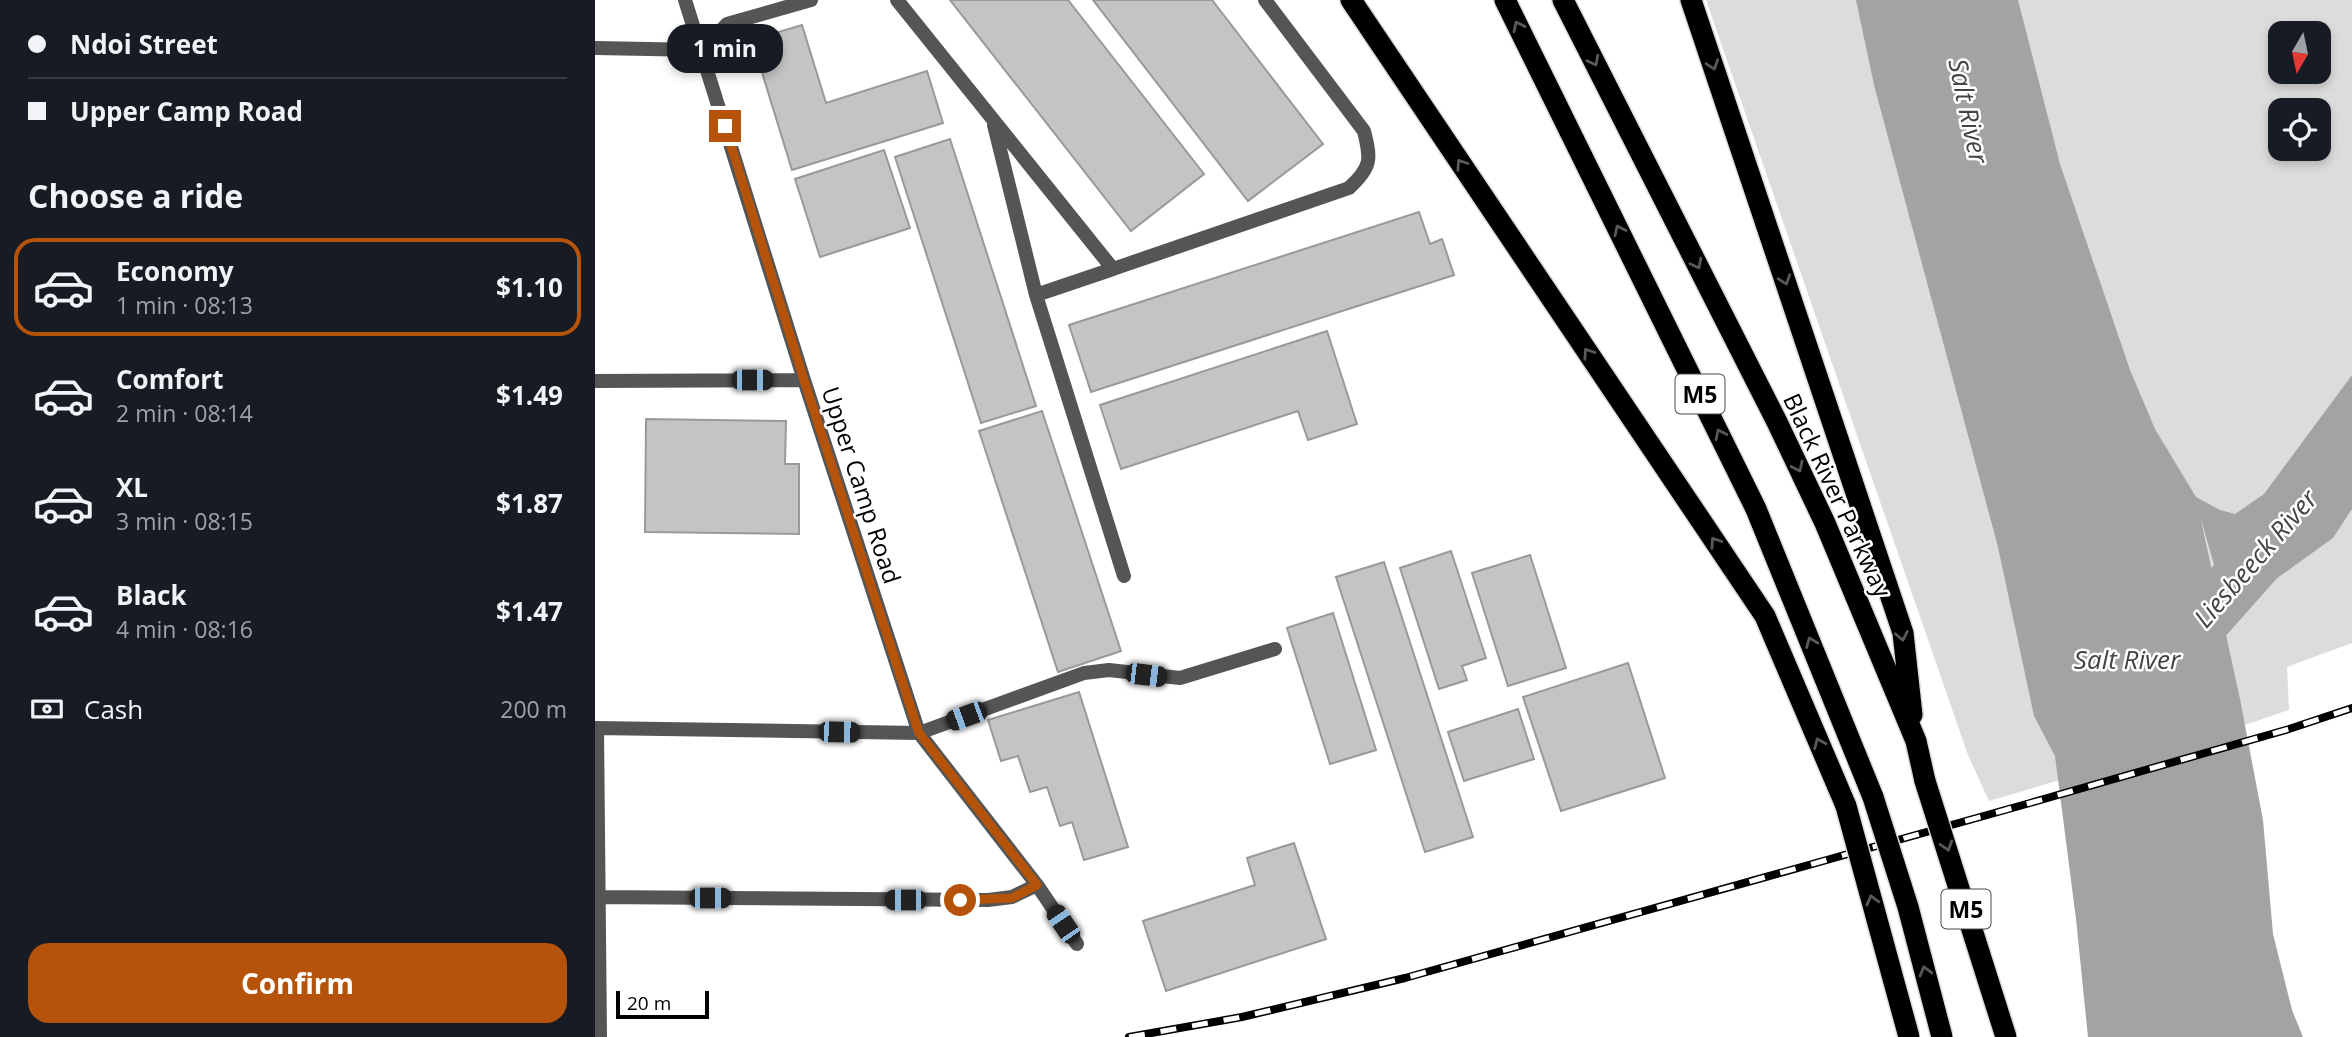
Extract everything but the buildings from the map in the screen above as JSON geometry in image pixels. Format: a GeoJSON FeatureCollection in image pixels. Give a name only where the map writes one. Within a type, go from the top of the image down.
{"type":"FeatureCollection","features":[{"type":"Feature","properties":{"kind":"highway"},"geometry":{"type":"LineString","coordinates":[[1351,0],[1765,616],[1846,806],[1909,1037]]}},
{"type":"Feature","properties":{"kind":"highway","name":"M5"},"geometry":{"type":"LineString","coordinates":[[1505,0],[1756,509],[1873,797],[1908,907],[1942,1037]]}},
{"type":"Feature","properties":{"kind":"highway","name":"Black River Parkway"},"geometry":{"type":"LineString","coordinates":[[1563,0],[1782,432],[1847,574],[1916,741],[1925,781],[2006,1037]]}},
{"type":"Feature","properties":{"kind":"highway"},"geometry":{"type":"LineString","coordinates":[[1691,0],[1903,633],[1916,741]]}},
{"type":"Feature","properties":{"kind":"street","name":"Upper Camp Road"},"geometry":{"type":"LineString","coordinates":[[685,0],[804,380],[919,733],[1037,885],[1077,944]]}},
{"type":"Feature","properties":{"kind":"street"},"geometry":{"type":"LineString","coordinates":[[595,48],[702,50],[727,24],[811,0]]}},
{"type":"Feature","properties":{"kind":"street"},"geometry":{"type":"LineString","coordinates":[[898,0],[1113,269]]}},
{"type":"Feature","properties":{"kind":"street"},"geometry":{"type":"LineString","coordinates":[[1036,295],[1349,188],[1363,175],[1370,155],[1364,131],[1265,0]]}},
{"type":"Feature","properties":{"kind":"street"},"geometry":{"type":"LineString","coordinates":[[993,119],[1036,295],[1124,576]]}},
{"type":"Feature","properties":{"kind":"street"},"geometry":{"type":"LineString","coordinates":[[595,382],[804,380]]}},
{"type":"Feature","properties":{"kind":"street"},"geometry":{"type":"LineString","coordinates":[[600,1035],[596,729],[919,733],[1084,673],[1109,670],[1180,678],[1275,649]]}},
{"type":"Feature","properties":{"kind":"street"},"geometry":{"type":"LineString","coordinates":[[597,897],[988,900],[1012,898],[1037,885]]}},
{"type":"Feature","properties":{"kind":"shaded area"},"geometry":{"type":"Polygon","coordinates":[[[1706,0],[2352,0],[2352,643],[2287,667],[2289,710],[1989,801],[1968,755],[1706,0]]]}},
{"type":"Feature","properties":{"kind":"water","name":"Salt River"},"geometry":{"type":"Polygon","coordinates":[[[1856,0],[2018,0],[2060,164],[2130,370],[2155,429],[2196,497],[2220,510],[2235,514],[2264,494],[2352,375],[2352,509],[2333,538],[2245,601],[2231,623],[2200,516],[2263,820],[2273,934],[2292,1010],[2303,1037],[2088,1037],[2055,756],[2034,716],[1998,547],[1874,85],[1856,0]]]}},
{"type":"Feature","properties":{"kind":"waterway","name":"Liesbeeck River"},"geometry":{"type":"LineString","coordinates":[[2168,659],[2300,510],[2352,440]]}},
{"type":"Feature","properties":{"kind":"railway"},"geometry":{"type":"LineString","coordinates":[[1129,1037],[1242,1017],[1405,978],[2030,803],[2289,729],[2352,708]]}},
{"type":"Feature","properties":{"kind":"route"},"geometry":{"type":"LineString","coordinates":[[725,126],[919,733],[1037,885],[1012,898],[960,900]]}}]}
